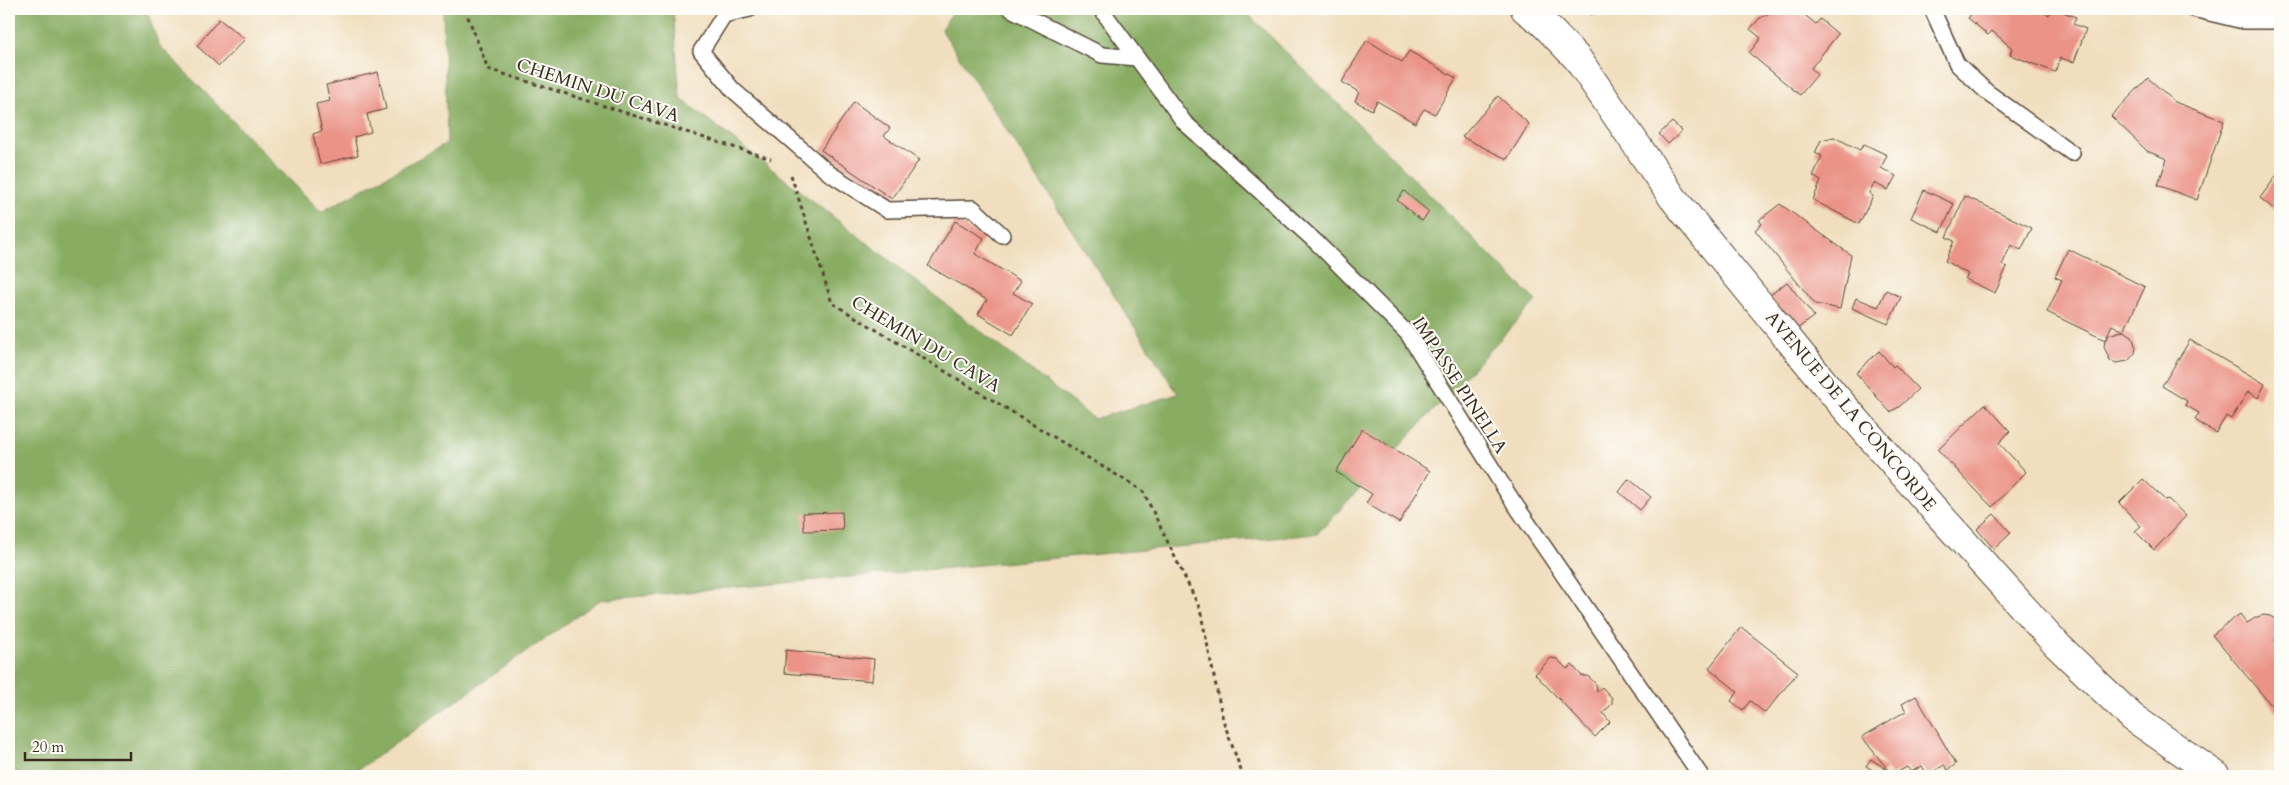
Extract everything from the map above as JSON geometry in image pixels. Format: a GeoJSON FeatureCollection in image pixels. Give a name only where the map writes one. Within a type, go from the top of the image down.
{"type":"FeatureCollection","features":[{"type":"Feature","properties":{"kind":"street","name":"AVENUE DE LA CONCORDE"},"geometry":{"type":"LineString","coordinates":[[1525,9],[1544,24],[1577,58],[1673,198],[1835,396],[1932,508],[2058,646],[2132,717],[2217,776]]}},
{"type":"Feature","properties":{"kind":"lane"},"geometry":{"type":"LineString","coordinates":[[750,9],[724,15],[701,51],[733,90],[829,173],[887,210],[973,208],[1002,235]]}},
{"type":"Feature","properties":{"kind":"lane"},"geometry":{"type":"LineString","coordinates":[[1011,9],[1102,55],[1137,58]]}},
{"type":"Feature","properties":{"kind":"lane","name":"IMPASSE PINELLA"},"geometry":{"type":"LineString","coordinates":[[1101,9],[1184,122],[1317,243],[1408,334],[1510,497],[1701,776]]}},
{"type":"Feature","properties":{"kind":"lane"},"geometry":{"type":"LineString","coordinates":[[1932,9],[1957,64],[1987,92],[2072,153]]}},
{"type":"Feature","properties":{"kind":"lane"},"geometry":{"type":"LineString","coordinates":[[2193,9],[2243,21],[2280,21]]}},
{"type":"Feature","properties":{"kind":"path","name":"CHEMIN DU CAVA"},"geometry":{"type":"LineString","coordinates":[[465,9],[488,69],[778,161]]}},
{"type":"Feature","properties":{"kind":"path","name":"CHEMIN DU CAVA"},"geometry":{"type":"LineString","coordinates":[[790,173],[832,303],[1143,491],[1200,610],[1223,720],[1243,776]]}},
{"type":"Feature","properties":{"kind":"green space"},"geometry":{"type":"Polygon","coordinates":[[[9,9],[146,9],[159,45],[321,212],[447,143],[443,11],[450,9],[673,9],[680,98],[1094,419],[1178,394],[941,29],[955,9],[1243,9],[1536,301],[1317,534],[600,600],[349,776],[9,776],[9,9]]]}},
{"type":"Feature","properties":{"kind":"building"},"geometry":{"type":"Polygon","coordinates":[[[1585,9],[1598,9],[1592,15],[1585,9]]]}},
{"type":"Feature","properties":{"kind":"building"},"geometry":{"type":"Polygon","coordinates":[[[1777,9],[1797,9],[1816,24],[1820,19],[1838,34],[1811,68],[1817,75],[1800,95],[1749,53],[1761,38],[1750,29],[1760,18],[1777,9]]]}},
{"type":"Feature","properties":{"kind":"building"},"geometry":{"type":"Polygon","coordinates":[[[1976,9],[2031,9],[2049,15],[2052,9],[2055,9],[2076,17],[2073,24],[2086,29],[2074,62],[2060,58],[2055,72],[2010,55],[2012,48],[1992,31],[1988,35],[1968,18],[1976,9]]]}},
{"type":"Feature","properties":{"kind":"building"},"geometry":{"type":"Polygon","coordinates":[[[219,19],[245,39],[219,66],[197,46],[219,19]]]}},
{"type":"Feature","properties":{"kind":"building"},"geometry":{"type":"Polygon","coordinates":[[[1367,40],[1402,62],[1409,51],[1456,78],[1435,114],[1424,109],[1415,123],[1377,101],[1372,110],[1355,101],[1359,92],[1342,82],[1367,40]]]}},
{"type":"Feature","properties":{"kind":"building"},"geometry":{"type":"Polygon","coordinates":[[[378,72],[386,109],[367,114],[371,132],[354,137],[358,155],[320,164],[313,134],[322,131],[316,104],[330,101],[326,85],[378,72]]]}},
{"type":"Feature","properties":{"kind":"building"},"geometry":{"type":"Polygon","coordinates":[[[2148,78],[2175,102],[2224,121],[2197,200],[2158,185],[2167,159],[2147,151],[2111,116],[2148,78]]]}},
{"type":"Feature","properties":{"kind":"building"},"geometry":{"type":"Polygon","coordinates":[[[1498,96],[1529,124],[1507,159],[1462,137],[1498,96]]]}},
{"type":"Feature","properties":{"kind":"building"},"geometry":{"type":"Polygon","coordinates":[[[854,102],[890,128],[884,136],[919,160],[892,199],[821,150],[854,102]]]}},
{"type":"Feature","properties":{"kind":"building"},"geometry":{"type":"Polygon","coordinates":[[[1672,122],[1682,131],[1668,144],[1659,134],[1672,122]]]}},
{"type":"Feature","properties":{"kind":"building"},"geometry":{"type":"Polygon","coordinates":[[[1834,137],[1860,150],[1864,144],[1887,155],[1881,168],[1896,176],[1888,190],[1874,183],[1869,193],[1873,196],[1859,224],[1813,200],[1821,181],[1813,176],[1822,156],[1815,153],[1821,140],[1834,137]]]}},
{"type":"Feature","properties":{"kind":"building"},"geometry":{"type":"Polygon","coordinates":[[[2280,171],[2280,214],[2260,198],[2280,171]]]}},
{"type":"Feature","properties":{"kind":"building"},"geometry":{"type":"Polygon","coordinates":[[[1924,190],[1954,204],[1941,232],[1911,218],[1924,190]]]}},
{"type":"Feature","properties":{"kind":"building"},"geometry":{"type":"Polygon","coordinates":[[[1404,191],[1429,212],[1422,221],[1397,200],[1404,191]]]}},
{"type":"Feature","properties":{"kind":"building"},"geometry":{"type":"Polygon","coordinates":[[[1965,196],[2032,228],[2021,250],[2011,245],[2002,265],[2007,267],[1995,293],[1965,279],[1968,274],[1945,261],[1954,241],[1946,237],[1965,196]]]}},
{"type":"Feature","properties":{"kind":"building"},"geometry":{"type":"Polygon","coordinates":[[[1780,204],[1851,255],[1840,309],[1815,304],[1755,230],[1762,224],[1759,220],[1780,204]]]}},
{"type":"Feature","properties":{"kind":"building"},"geometry":{"type":"Polygon","coordinates":[[[955,221],[984,238],[975,254],[1021,281],[1013,293],[1032,304],[1013,335],[978,314],[987,300],[928,266],[955,221]]]}},
{"type":"Feature","properties":{"kind":"building"},"geometry":{"type":"Polygon","coordinates":[[[2068,249],[2145,287],[2124,331],[2112,325],[2105,340],[2047,312],[2062,280],[2055,277],[2068,249]]]}},
{"type":"Feature","properties":{"kind":"building"},"geometry":{"type":"Polygon","coordinates":[[[1787,282],[1814,316],[1796,330],[1769,296],[1787,282]]]}},
{"type":"Feature","properties":{"kind":"building"},"geometry":{"type":"Polygon","coordinates":[[[1886,290],[1901,297],[1888,324],[1852,308],[1856,298],[1878,307],[1886,290]]]}},
{"type":"Feature","properties":{"kind":"building"},"geometry":{"type":"Polygon","coordinates":[[[2124,331],[2132,336],[2136,348],[2135,353],[2128,361],[2116,363],[2110,360],[2104,347],[2105,340],[2109,335],[2124,331]]]}},
{"type":"Feature","properties":{"kind":"building"},"geometry":{"type":"Polygon","coordinates":[[[2190,340],[2265,384],[2258,398],[2248,392],[2231,419],[2226,416],[2216,433],[2195,420],[2199,413],[2185,405],[2187,401],[2162,386],[2190,340]]]}},
{"type":"Feature","properties":{"kind":"building"},"geometry":{"type":"Polygon","coordinates":[[[1879,351],[1893,367],[1895,365],[1918,389],[1899,407],[1890,412],[1856,373],[1879,351]]]}},
{"type":"Feature","properties":{"kind":"building"},"geometry":{"type":"Polygon","coordinates":[[[1985,404],[2010,431],[1999,443],[2026,472],[1992,507],[1938,450],[1985,404]]]}},
{"type":"Feature","properties":{"kind":"building"},"geometry":{"type":"Polygon","coordinates":[[[1362,429],[1430,471],[1399,523],[1366,503],[1372,494],[1336,472],[1362,429]]]}},
{"type":"Feature","properties":{"kind":"building"},"geometry":{"type":"Polygon","coordinates":[[[1629,479],[1651,497],[1640,510],[1619,492],[1629,479]]]}},
{"type":"Feature","properties":{"kind":"building"},"geometry":{"type":"Polygon","coordinates":[[[2143,479],[2165,500],[2168,499],[2186,516],[2154,550],[2135,531],[2141,526],[2119,503],[2143,479]]]}},
{"type":"Feature","properties":{"kind":"building"},"geometry":{"type":"Polygon","coordinates":[[[842,512],[843,530],[804,531],[803,513],[842,512]]]}},
{"type":"Feature","properties":{"kind":"building"},"geometry":{"type":"Polygon","coordinates":[[[1994,514],[2011,533],[1994,549],[1977,529],[1994,514]]]}},
{"type":"Feature","properties":{"kind":"building"},"geometry":{"type":"Polygon","coordinates":[[[2240,614],[2247,623],[2264,615],[2277,620],[2280,632],[2275,640],[2280,647],[2280,709],[2277,712],[2212,635],[2240,614]]]}},
{"type":"Feature","properties":{"kind":"building"},"geometry":{"type":"Polygon","coordinates":[[[1741,627],[1798,672],[1765,713],[1750,701],[1743,710],[1731,701],[1738,692],[1709,668],[1741,627]]]}},
{"type":"Feature","properties":{"kind":"building"},"geometry":{"type":"Polygon","coordinates":[[[786,650],[874,659],[872,681],[784,673],[786,650]]]}},
{"type":"Feature","properties":{"kind":"building"},"geometry":{"type":"Polygon","coordinates":[[[1551,658],[1557,659],[1567,669],[1572,665],[1582,676],[1588,676],[1596,684],[1597,692],[1602,687],[1612,698],[1612,704],[1603,713],[1610,722],[1595,737],[1535,674],[1551,658]]]}},
{"type":"Feature","properties":{"kind":"building"},"geometry":{"type":"Polygon","coordinates":[[[1916,696],[1956,764],[1948,770],[1944,765],[1928,776],[1922,766],[1911,772],[1907,767],[1892,775],[1862,737],[1906,711],[1902,704],[1916,696]]]}},
{"type":"Feature","properties":{"kind":"building"},"geometry":{"type":"Polygon","coordinates":[[[1871,759],[1886,769],[1880,775],[1866,766],[1871,759]]]}}]}
